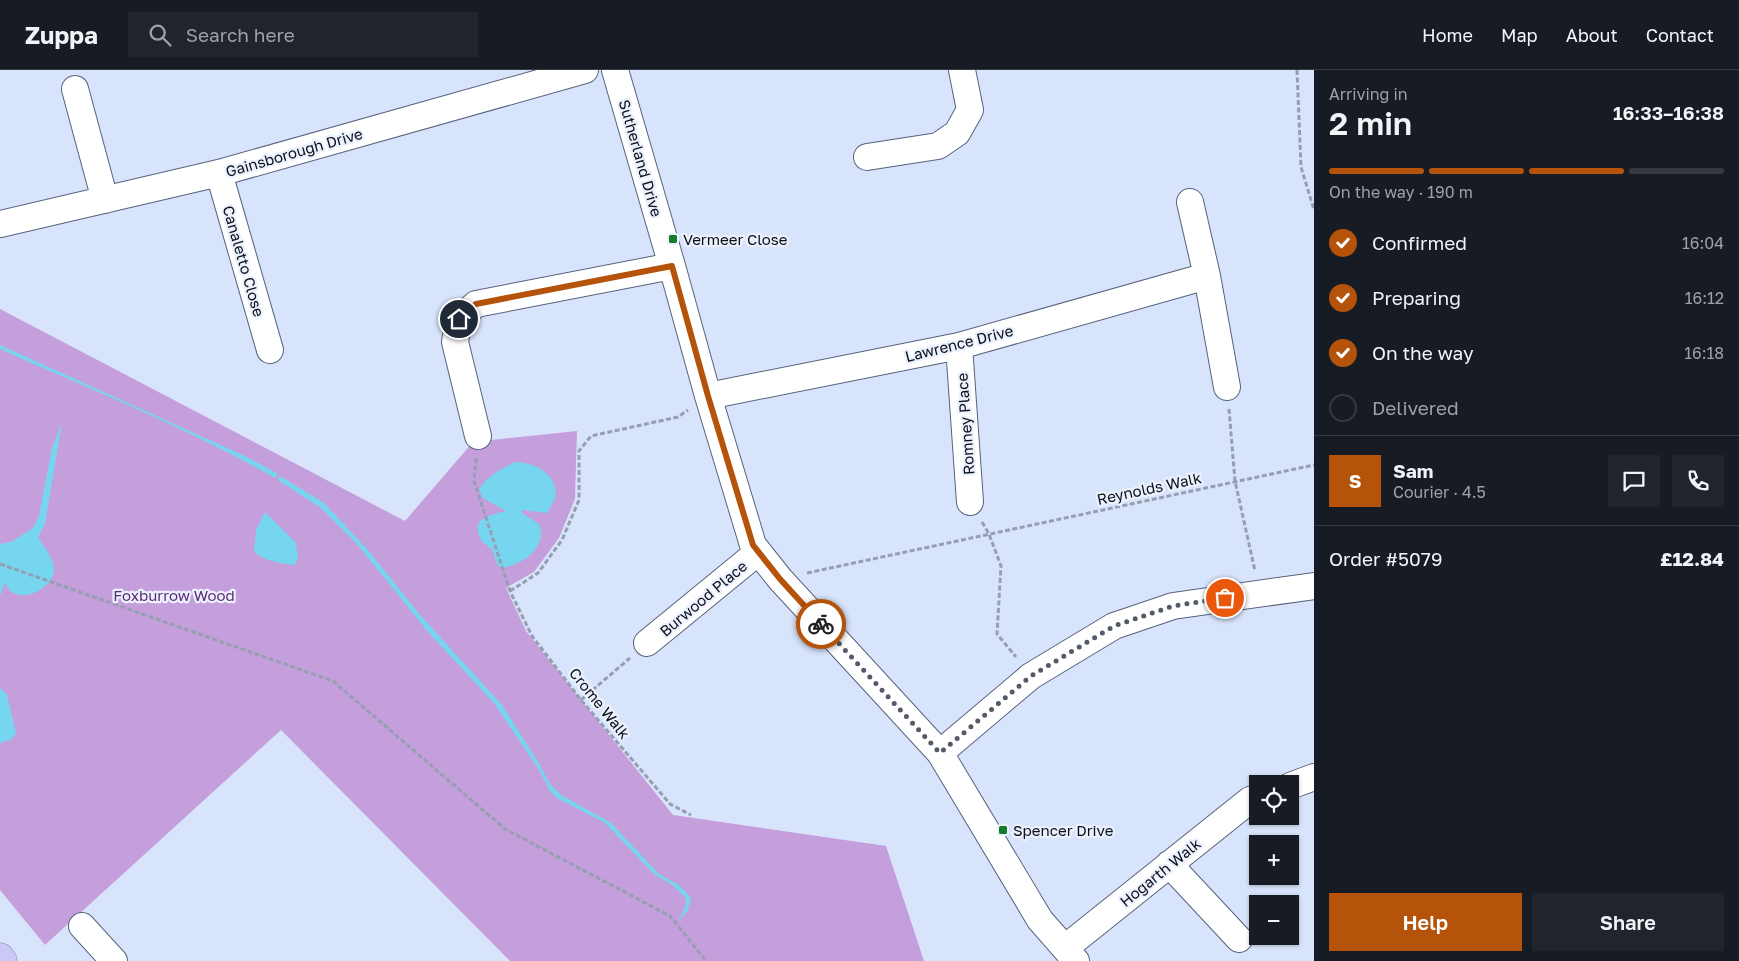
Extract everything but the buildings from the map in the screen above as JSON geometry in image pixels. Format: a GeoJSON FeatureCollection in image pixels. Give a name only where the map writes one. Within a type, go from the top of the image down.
{"type":"FeatureCollection","features":[{"type":"Feature","properties":{"kind":"highway"},"geometry":{"type":"LineString","coordinates":[[0,957],[3,961]]}},
{"type":"Feature","properties":{"kind":"street","name":"Gainsborough Drive"},"geometry":{"type":"LineString","coordinates":[[0,224],[219,173],[585,70]]}},
{"type":"Feature","properties":{"kind":"street","name":"Sutherland Drive"},"geometry":{"type":"LineString","coordinates":[[615,70],[708,396],[753,545],[780,579],[940,753],[1040,920],[1070,955]]}},
{"type":"Feature","properties":{"kind":"street"},"geometry":{"type":"LineString","coordinates":[[866,157],[938,146],[957,133],[970,110],[962,70]]}},
{"type":"Feature","properties":{"kind":"street"},"geometry":{"type":"LineString","coordinates":[[75,89],[105,200]]}},
{"type":"Feature","properties":{"kind":"street","name":"Canaletto Close"},"geometry":{"type":"LineString","coordinates":[[219,173],[270,350]]}},
{"type":"Feature","properties":{"kind":"street"},"geometry":{"type":"LineString","coordinates":[[1190,202],[1227,387]]}},
{"type":"Feature","properties":{"kind":"street"},"geometry":{"type":"LineString","coordinates":[[478,436],[455,342],[459,319],[476,304],[672,266]]}},
{"type":"Feature","properties":{"kind":"street","name":"Lawrence Drive"},"geometry":{"type":"LineString","coordinates":[[708,396],[959,346],[1206,276]]}},
{"type":"Feature","properties":{"kind":"street","name":"Romney Place"},"geometry":{"type":"LineString","coordinates":[[959,346],[970,502]]}},
{"type":"Feature","properties":{"kind":"street","name":"Burwood Place"},"geometry":{"type":"LineString","coordinates":[[647,643],[758,552]]}},
{"type":"Feature","properties":{"kind":"street"},"geometry":{"type":"LineString","coordinates":[[940,753],[1031,676],[1114,626],[1173,606],[1314,586]]}},
{"type":"Feature","properties":{"kind":"street"},"geometry":{"type":"LineString","coordinates":[[1299,783],[1314,777]]}},
{"type":"Feature","properties":{"kind":"street","name":"Hogarth Walk"},"geometry":{"type":"LineString","coordinates":[[1070,955],[1169,864],[1249,801]]}},
{"type":"Feature","properties":{"kind":"street"},"geometry":{"type":"LineString","coordinates":[[1169,864],[1239,939]]}},
{"type":"Feature","properties":{"kind":"street"},"geometry":{"type":"LineString","coordinates":[[82,926],[114,961]]}},
{"type":"Feature","properties":{"kind":"path"},"geometry":{"type":"LineString","coordinates":[[1297,70],[1301,167],[1314,210]]}},
{"type":"Feature","properties":{"kind":"path"},"geometry":{"type":"LineString","coordinates":[[1227,387],[1235,481],[1260,593]]}},
{"type":"Feature","properties":{"kind":"path"},"geometry":{"type":"LineString","coordinates":[[510,591],[538,574],[562,540],[579,500],[579,451],[591,436],[678,417],[708,396]]}},
{"type":"Feature","properties":{"kind":"path","name":"Crome Walk"},"geometry":{"type":"LineString","coordinates":[[478,436],[474,481],[510,591],[532,636],[581,700],[670,804],[691,815]]}},
{"type":"Feature","properties":{"kind":"path","name":"Reynolds Walk"},"geometry":{"type":"LineString","coordinates":[[780,579],[1314,465]]}},
{"type":"Feature","properties":{"kind":"path"},"geometry":{"type":"LineString","coordinates":[[970,502],[989,534],[1000,566],[997,634],[1031,676]]}},
{"type":"Feature","properties":{"kind":"path"},"geometry":{"type":"LineString","coordinates":[[0,564],[332,681],[505,829],[670,916],[706,961]]}},
{"type":"Feature","properties":{"kind":"path"},"geometry":{"type":"LineString","coordinates":[[581,700],[647,643]]}},
{"type":"Feature","properties":{"kind":"green space","name":"Foxburrow Wood"},"geometry":{"type":"Polygon","coordinates":[[[0,309],[405,521],[473,442],[577,431],[575,499],[559,538],[534,572],[506,588],[526,631],[673,815],[886,846],[924,961],[510,961],[281,730],[45,945],[0,890],[0,309]]]}},
{"type":"Feature","properties":{"kind":"water"},"geometry":{"type":"Polygon","coordinates":[[[0,345],[247,457],[278,474],[275,478],[174,426],[0,349],[0,345]]]}},
{"type":"Feature","properties":{"kind":"water"},"geometry":{"type":"Polygon","coordinates":[[[62,422],[45,524],[38,537],[54,565],[53,575],[45,586],[32,594],[18,595],[12,592],[5,583],[0,596],[0,544],[11,542],[33,528],[39,516],[52,448],[62,422]]]}},
{"type":"Feature","properties":{"kind":"water"},"geometry":{"type":"Polygon","coordinates":[[[515,462],[530,464],[544,471],[554,483],[555,498],[547,513],[522,510],[522,513],[539,524],[541,533],[539,543],[531,554],[520,562],[501,568],[496,562],[493,551],[481,540],[478,526],[484,518],[506,511],[483,498],[479,490],[490,477],[515,462]]]}},
{"type":"Feature","properties":{"kind":"water"},"geometry":{"type":"Polygon","coordinates":[[[280,476],[324,503],[367,549],[421,616],[502,705],[550,784],[561,795],[611,823],[659,874],[680,886],[691,898],[688,910],[678,922],[686,905],[686,898],[671,884],[655,875],[605,823],[557,798],[550,791],[539,770],[494,703],[429,633],[357,544],[321,508],[278,480],[280,476]]]}},
{"type":"Feature","properties":{"kind":"water"},"geometry":{"type":"Polygon","coordinates":[[[265,512],[296,543],[298,558],[295,565],[269,560],[254,552],[256,530],[265,512]]]}},
{"type":"Feature","properties":{"kind":"water"},"geometry":{"type":"Polygon","coordinates":[[[0,688],[7,695],[16,733],[12,739],[0,743],[0,688]]]}},
{"type":"Feature","properties":{"kind":"way so far"},"geometry":{"type":"LineString","coordinates":[[821,624],[940,753],[1031,676],[1114,626],[1173,606],[1225,598]]}},
{"type":"Feature","properties":{"kind":"place","name":"Vermeer Close"},"geometry":{"type":"Point","coordinates":[673,239]}},
{"type":"Feature","properties":{"kind":"place","name":"Spencer Drive"},"geometry":{"type":"Point","coordinates":[1003,830]}},
{"type":"Feature","properties":{"kind":"route"},"geometry":{"type":"LineString","coordinates":[[459,319],[476,304],[672,266],[708,396],[753,545],[780,579],[821,624]]}}]}
